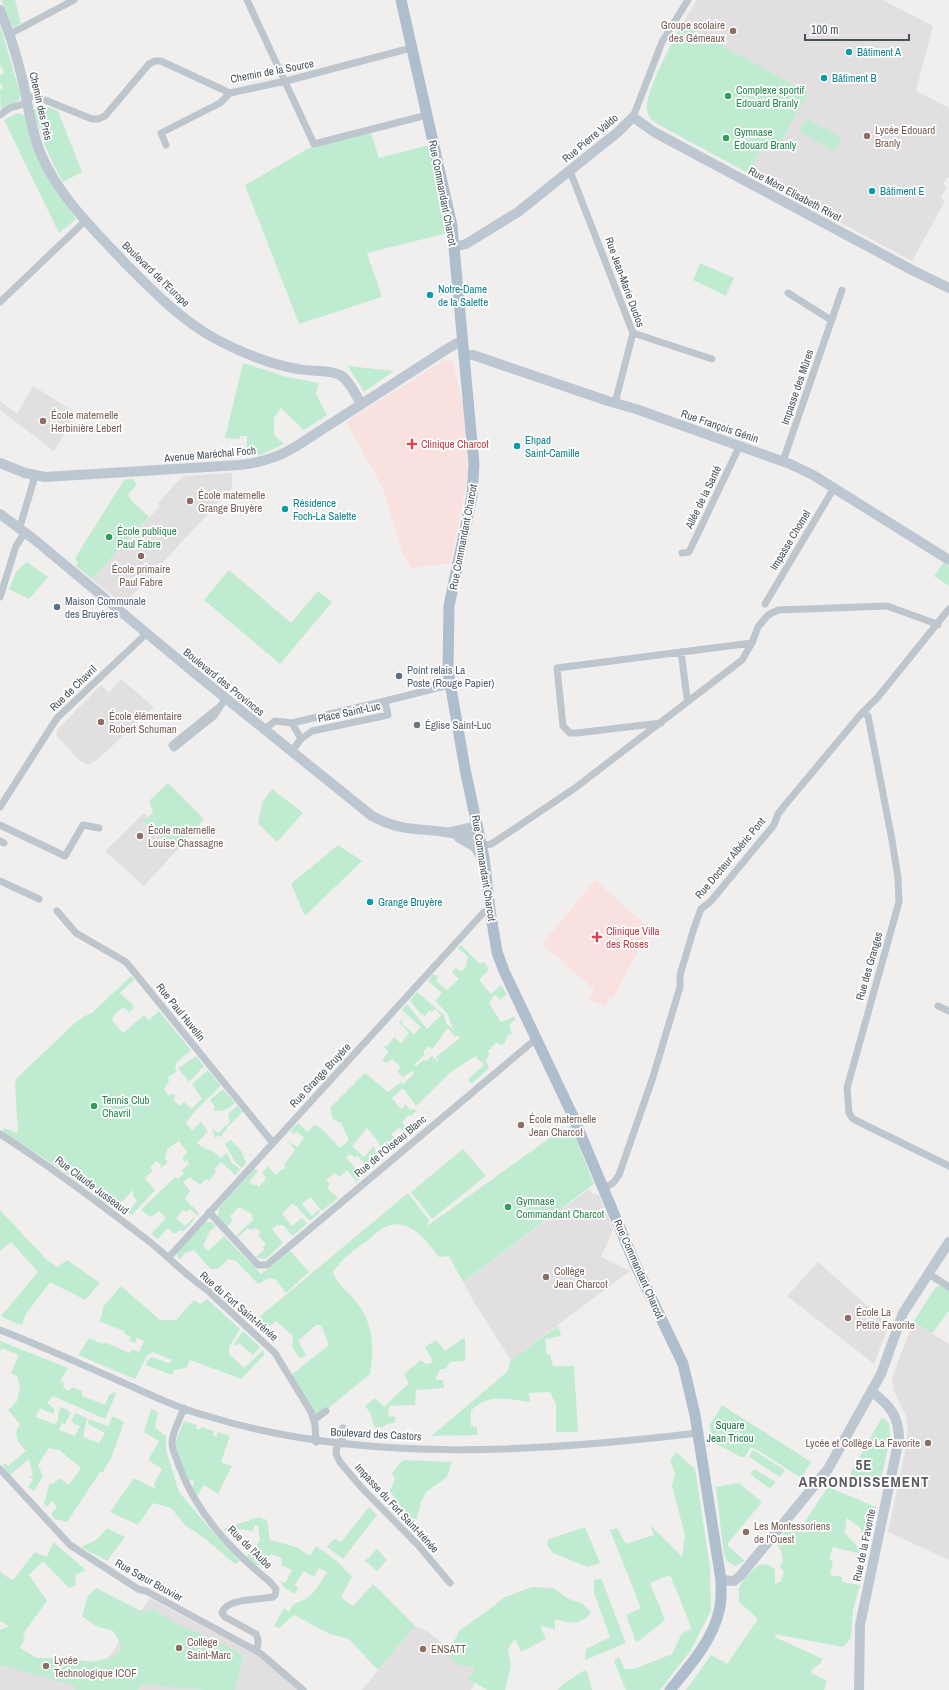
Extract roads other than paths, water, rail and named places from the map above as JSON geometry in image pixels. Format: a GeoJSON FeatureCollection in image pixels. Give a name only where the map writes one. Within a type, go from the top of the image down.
{"type":"FeatureCollection","features":[{"type":"Feature","properties":{"kind":"main road","name":"Rue Commandant Charcot"},"geometry":{"type":"LineString","coordinates":[[401,0],[451,221],[454,247],[474,464],[474,483],[449,606],[447,658],[449,685],[482,846],[490,910],[499,958],[572,1114],[635,1264],[683,1364],[695,1412],[721,1580],[721,1605],[703,1647],[670,1690]]}},
{"type":"Feature","properties":{"kind":"main road","name":"Chemin des Prés"},"geometry":{"type":"LineString","coordinates":[[0,10],[17,57],[31,127],[40,152],[62,191],[85,221]]}},
{"type":"Feature","properties":{"kind":"main road","name":"Rue Pierre Valdo"},"geometry":{"type":"LineString","coordinates":[[454,247],[466,244],[518,212],[618,132],[633,117]]}},
{"type":"Feature","properties":{"kind":"main road","name":"Rue Mère Elisabeth Rivet"},"geometry":{"type":"LineString","coordinates":[[633,117],[654,132],[912,270],[947,286]]}},
{"type":"Feature","properties":{"kind":"main road","name":"Boulevard de l'Europe"},"geometry":{"type":"LineString","coordinates":[[85,221],[162,299],[186,320],[213,337],[238,350],[274,363],[298,369],[340,375],[361,404]]}},
{"type":"Feature","properties":{"kind":"main road","name":"Avenue Maréchal Foch"},"geometry":{"type":"LineString","coordinates":[[0,463],[12,469],[35,476],[45,477],[239,465],[263,462],[283,454],[295,447],[447,349],[457,343],[463,343]]}},
{"type":"Feature","properties":{"kind":"main road","name":"Rue François Génin"},"geometry":{"type":"LineString","coordinates":[[464,355],[473,355],[740,445],[812,474],[949,560]]}},
{"type":"Feature","properties":{"kind":"main road","name":"Boulevard des Provinces"},"geometry":{"type":"LineString","coordinates":[[0,514],[22,530],[146,634],[357,806],[384,823],[411,830],[449,832],[471,837],[478,830]]}},
{"type":"Feature","properties":{"kind":"main road","name":"Boulevard des Provinces"},"geometry":{"type":"LineString","coordinates":[[449,832],[476,847],[484,862]]}},
{"type":"Feature","properties":{"kind":"main road"},"geometry":{"type":"LineString","coordinates":[[721,1580],[734,1581],[741,1574],[781,1528],[828,1469],[872,1392],[884,1367],[903,1313],[949,1242]]}},
{"type":"Feature","properties":{"kind":"main road","name":"Rue de la Favorite"},"geometry":{"type":"LineString","coordinates":[[859,1690],[860,1624],[899,1439],[899,1427],[896,1417],[887,1404],[872,1392]]}},
{"type":"Feature","properties":{"kind":"street"},"geometry":{"type":"LineString","coordinates":[[8,35],[74,0]]}},
{"type":"Feature","properties":{"kind":"street"},"geometry":{"type":"LineString","coordinates":[[247,0],[314,144],[427,115]]}},
{"type":"Feature","properties":{"kind":"street","name":"Rue Pierre Valdo"},"geometry":{"type":"LineString","coordinates":[[633,117],[662,42],[688,0]]}},
{"type":"Feature","properties":{"kind":"street","name":"Chemin de la Source"},"geometry":{"type":"LineString","coordinates":[[27,101],[36,96],[92,119],[98,119],[105,116],[149,64],[155,60],[161,61],[230,93],[285,81],[411,48]]}},
{"type":"Feature","properties":{"kind":"street"},"geometry":{"type":"LineString","coordinates":[[166,145],[161,133],[220,103],[230,93]]}},
{"type":"Feature","properties":{"kind":"street"},"geometry":{"type":"LineString","coordinates":[[0,115],[10,108],[27,101]]}},
{"type":"Feature","properties":{"kind":"street","name":"Rue Jean-Marie Duclos"},"geometry":{"type":"LineString","coordinates":[[570,171],[633,333],[615,403]]}},
{"type":"Feature","properties":{"kind":"street"},"geometry":{"type":"LineString","coordinates":[[0,302],[85,221]]}},
{"type":"Feature","properties":{"kind":"street","name":"Impasse des Mûres"},"geometry":{"type":"LineString","coordinates":[[783,462],[842,290]]}},
{"type":"Feature","properties":{"kind":"street"},"geometry":{"type":"LineString","coordinates":[[788,293],[831,320]]}},
{"type":"Feature","properties":{"kind":"street"},"geometry":{"type":"LineString","coordinates":[[633,333],[712,359]]}},
{"type":"Feature","properties":{"kind":"street","name":"Allée de la Santé"},"geometry":{"type":"LineString","coordinates":[[682,553],[689,552],[740,445]]}},
{"type":"Feature","properties":{"kind":"street"},"geometry":{"type":"LineString","coordinates":[[0,597],[22,530],[21,523],[35,476]]}},
{"type":"Feature","properties":{"kind":"street","name":"Impasse Chomel"},"geometry":{"type":"LineString","coordinates":[[765,604],[834,488]]}},
{"type":"Feature","properties":{"kind":"street"},"geometry":{"type":"LineString","coordinates":[[482,846],[491,844],[575,788],[662,723],[742,660],[758,627],[768,615],[778,610],[887,606],[934,622],[938,625]]}},
{"type":"Feature","properties":{"kind":"street","name":"Rue Docteur Albéric Pont"},"geometry":{"type":"LineString","coordinates":[[604,1188],[613,1183],[619,1175],[645,1101],[680,987],[680,975],[701,909],[711,901],[774,825],[778,814],[785,805],[938,625],[949,609]]}},
{"type":"Feature","properties":{"kind":"street","name":"Rue de Chavril"},"geometry":{"type":"LineString","coordinates":[[0,807],[57,718],[146,634]]}},
{"type":"Feature","properties":{"kind":"street"},"geometry":{"type":"LineString","coordinates":[[662,723],[570,733],[563,726],[557,668],[752,642]]}},
{"type":"Feature","properties":{"kind":"street"},"geometry":{"type":"LineString","coordinates":[[680,652],[687,698],[690,701]]}},
{"type":"Feature","properties":{"kind":"street","name":"Place Saint-Luc"},"geometry":{"type":"LineString","coordinates":[[264,730],[275,721],[292,723],[449,685]]}},
{"type":"Feature","properties":{"kind":"street"},"geometry":{"type":"LineString","coordinates":[[218,708],[214,716],[174,748],[172,745],[218,708],[226,699]]}},
{"type":"Feature","properties":{"kind":"street","name":"Place Saint-Luc"},"geometry":{"type":"LineString","coordinates":[[291,752],[301,739],[309,732],[388,715],[385,701]]}},
{"type":"Feature","properties":{"kind":"street","name":"Rue des Granges"},"geometry":{"type":"LineString","coordinates":[[864,713],[868,716],[889,825],[898,878],[899,902],[847,1088],[849,1113],[853,1119],[949,1166]]}},
{"type":"Feature","properties":{"kind":"street"},"geometry":{"type":"LineString","coordinates":[[305,719],[304,726],[309,732]]}},
{"type":"Feature","properties":{"kind":"street"},"geometry":{"type":"LineString","coordinates":[[292,723],[301,739]]}},
{"type":"Feature","properties":{"kind":"street"},"geometry":{"type":"LineString","coordinates":[[0,825],[65,856],[83,825],[99,828]]}},
{"type":"Feature","properties":{"kind":"street"},"geometry":{"type":"LineString","coordinates":[[0,881],[39,899]]}},
{"type":"Feature","properties":{"kind":"street","name":"Rue Grange Bruyère"},"geometry":{"type":"LineString","coordinates":[[168,1258],[484,912],[490,910]]}},
{"type":"Feature","properties":{"kind":"street","name":"Rue Paul Huvelin"},"geometry":{"type":"LineString","coordinates":[[57,911],[76,933],[126,962],[273,1143]]}},
{"type":"Feature","properties":{"kind":"street"},"geometry":{"type":"LineString","coordinates":[[938,1006],[949,1011]]}},
{"type":"Feature","properties":{"kind":"street","name":"Rue de l'Oiseau Blanc"},"geometry":{"type":"LineString","coordinates":[[209,1212],[258,1265],[267,1265],[536,1039]]}},
{"type":"Feature","properties":{"kind":"street","name":"Rue Claude Jusseaud"},"geometry":{"type":"LineString","coordinates":[[0,1134],[36,1157],[147,1240],[168,1258]]}},
{"type":"Feature","properties":{"kind":"street","name":"Rue du Fort Saint-Irénée"},"geometry":{"type":"LineString","coordinates":[[168,1258],[206,1290],[275,1353],[312,1412],[316,1442]]}},
{"type":"Feature","properties":{"kind":"street"},"geometry":{"type":"LineString","coordinates":[[929,1274],[949,1287]]}},
{"type":"Feature","properties":{"kind":"street","name":"Boulevard des Castors"},"geometry":{"type":"LineString","coordinates":[[0,1330],[184,1408],[236,1425],[316,1442],[419,1448],[480,1449],[563,1445],[698,1433]]}},
{"type":"Feature","properties":{"kind":"street","name":"Rue de l'Aube"},"geometry":{"type":"LineString","coordinates":[[184,1408],[172,1441],[174,1453],[187,1487],[198,1506],[226,1542],[276,1589],[273,1597],[230,1603],[223,1608],[222,1613],[225,1617],[256,1634],[258,1644],[256,1650]]}},
{"type":"Feature","properties":{"kind":"street"},"geometry":{"type":"LineString","coordinates":[[314,1420],[326,1411]]}},
{"type":"Feature","properties":{"kind":"street","name":"Impasse du Fort Saint-Irénée"},"geometry":{"type":"LineString","coordinates":[[343,1428],[336,1454],[340,1462],[361,1488],[418,1545],[450,1583]]}},
{"type":"Feature","properties":{"kind":"street","name":"Rue Sœur Bouvier"},"geometry":{"type":"LineString","coordinates":[[0,1470],[70,1545],[140,1590],[149,1592],[256,1650],[303,1690]]}},
{"type":"Feature","properties":{"kind":"place","name":"Groupe scolaire des Gémeaux"},"geometry":{"type":"Point","coordinates":[733,31]}},
{"type":"Feature","properties":{"kind":"place","name":"Bâtiment A"},"geometry":{"type":"Point","coordinates":[849,52]}},
{"type":"Feature","properties":{"kind":"place","name":"Bâtiment B"},"geometry":{"type":"Point","coordinates":[824,78]}},
{"type":"Feature","properties":{"kind":"place","name":"Complexe sportif Edouard Branly"},"geometry":{"type":"Point","coordinates":[728,96]}},
{"type":"Feature","properties":{"kind":"place","name":"Lycée Edouard Branly"},"geometry":{"type":"Point","coordinates":[867,136]}},
{"type":"Feature","properties":{"kind":"place","name":"Gymnase Edouard Branly"},"geometry":{"type":"Point","coordinates":[726,138]}},
{"type":"Feature","properties":{"kind":"place","name":"Bâtiment E"},"geometry":{"type":"Point","coordinates":[872,191]}},
{"type":"Feature","properties":{"kind":"place","name":"Notre-Dame de la Salette"},"geometry":{"type":"Point","coordinates":[430,295]}},
{"type":"Feature","properties":{"kind":"place","name":"École maternelle Herbinière Lebert"},"geometry":{"type":"Point","coordinates":[43,421]}},
{"type":"Feature","properties":{"kind":"place","name":"Clinique Charcot"},"geometry":{"type":"Point","coordinates":[412,444]}},
{"type":"Feature","properties":{"kind":"place","name":"Ehpad Saint-Camille"},"geometry":{"type":"Point","coordinates":[517,446]}},
{"type":"Feature","properties":{"kind":"place","name":"École maternelle Grange Bruyère"},"geometry":{"type":"Point","coordinates":[190,501]}},
{"type":"Feature","properties":{"kind":"place","name":"Résidence Foch-La Salette"},"geometry":{"type":"Point","coordinates":[285,509]}},
{"type":"Feature","properties":{"kind":"place","name":"École publique Paul Fabre"},"geometry":{"type":"Point","coordinates":[109,537]}},
{"type":"Feature","properties":{"kind":"place","name":"École primaire Paul Fabre"},"geometry":{"type":"Point","coordinates":[141,556]}},
{"type":"Feature","properties":{"kind":"place","name":"Maison Communale des Bruyères"},"geometry":{"type":"Point","coordinates":[57,607]}},
{"type":"Feature","properties":{"kind":"place","name":"Point relais La Poste (Rouge Papier)"},"geometry":{"type":"Point","coordinates":[399,676]}},
{"type":"Feature","properties":{"kind":"place","name":"École élémentaire Robert Schuman"},"geometry":{"type":"Point","coordinates":[101,722]}},
{"type":"Feature","properties":{"kind":"place","name":"Église Saint-Luc"},"geometry":{"type":"Point","coordinates":[417,725]}},
{"type":"Feature","properties":{"kind":"place","name":"École maternelle Louise Chassagne"},"geometry":{"type":"Point","coordinates":[140,836]}},
{"type":"Feature","properties":{"kind":"place","name":"Grange Bruyère"},"geometry":{"type":"Point","coordinates":[370,902]}},
{"type":"Feature","properties":{"kind":"place","name":"Clinique Villa des Roses"},"geometry":{"type":"Point","coordinates":[597,937]}},
{"type":"Feature","properties":{"kind":"place","name":"Tennis Club Chavril"},"geometry":{"type":"Point","coordinates":[94,1106]}},
{"type":"Feature","properties":{"kind":"place","name":"École maternelle Jean Charcot"},"geometry":{"type":"Point","coordinates":[521,1125]}},
{"type":"Feature","properties":{"kind":"place","name":"Gymnase Commandant Charcot"},"geometry":{"type":"Point","coordinates":[508,1207]}},
{"type":"Feature","properties":{"kind":"place","name":"Collège Jean Charcot"},"geometry":{"type":"Point","coordinates":[546,1277]}},
{"type":"Feature","properties":{"kind":"place","name":"École La Petite Favorite"},"geometry":{"type":"Point","coordinates":[848,1318]}},
{"type":"Feature","properties":{"kind":"place","name":"Lycée et Collège La Favorite"},"geometry":{"type":"Point","coordinates":[928,1443]}},
{"type":"Feature","properties":{"kind":"place","name":"Les Montessoriens de l'Ouest"},"geometry":{"type":"Point","coordinates":[746,1532]}},
{"type":"Feature","properties":{"kind":"place","name":"Collège Saint-Marc"},"geometry":{"type":"Point","coordinates":[179,1648]}},
{"type":"Feature","properties":{"kind":"place","name":"ENSATT"},"geometry":{"type":"Point","coordinates":[423,1649]}},
{"type":"Feature","properties":{"kind":"place","name":"Lycée Technologique ICOF"},"geometry":{"type":"Point","coordinates":[46,1666]}},
{"type":"Feature","properties":{"kind":"district","name":"5E ARRONDISSEMENT"},"geometry":{"type":"Point","coordinates":[864,1474]}},
{"type":"Feature","properties":{"kind":"park label","name":"Square Jean Tricou"},"geometry":{"type":"Point","coordinates":[730,1431]}}]}
